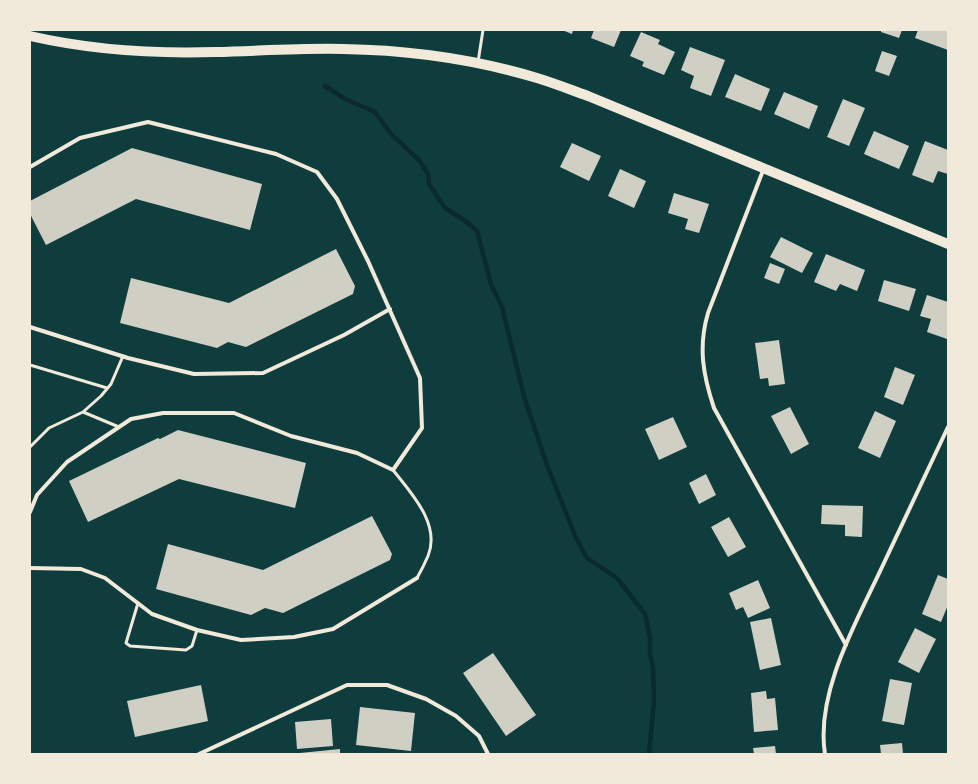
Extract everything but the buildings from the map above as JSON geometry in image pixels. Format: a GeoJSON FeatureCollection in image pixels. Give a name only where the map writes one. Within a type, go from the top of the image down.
{"type":"FeatureCollection","features":[{"type":"Feature","properties":{"kind":"main road"},"geometry":{"type":"LineString","coordinates":[[30,36],[55,42],[96,48],[159,52],[343,49],[412,53],[477,63],[537,78],[588,96],[948,244]]}},
{"type":"Feature","properties":{"kind":"street"},"geometry":{"type":"LineString","coordinates":[[30,167],[80,138],[148,122],[276,154],[317,172],[333,194],[368,261],[420,378],[422,428],[393,470],[357,453],[291,436],[234,413],[163,413],[132,419],[67,462],[37,495],[30,512]]}},
{"type":"Feature","properties":{"kind":"street"},"geometry":{"type":"LineString","coordinates":[[764,168],[708,313],[702,345],[703,367],[714,408],[846,645]]}},
{"type":"Feature","properties":{"kind":"street"},"geometry":{"type":"LineString","coordinates":[[30,327],[123,356],[194,374],[263,373],[344,335],[390,309]]}},
{"type":"Feature","properties":{"kind":"street"},"geometry":{"type":"LineString","coordinates":[[825,754],[823,730],[826,708],[839,662],[948,427]]}},
{"type":"Feature","properties":{"kind":"street"},"geometry":{"type":"LineString","coordinates":[[30,568],[81,569],[105,578],[152,614],[197,630],[241,640],[294,637],[332,628],[417,578]]}},
{"type":"Feature","properties":{"kind":"street"},"geometry":{"type":"LineString","coordinates":[[199,754],[347,685],[387,685],[426,699],[456,716],[478,736],[488,754]]}},
{"type":"Feature","properties":{"kind":"lane"},"geometry":{"type":"LineString","coordinates":[[477,63],[483,30]]}},
{"type":"Feature","properties":{"kind":"lane"},"geometry":{"type":"LineString","coordinates":[[30,447],[49,428],[83,412],[111,384],[123,356]]}},
{"type":"Feature","properties":{"kind":"lane"},"geometry":{"type":"LineString","coordinates":[[30,365],[107,388]]}},
{"type":"Feature","properties":{"kind":"lane"},"geometry":{"type":"LineString","coordinates":[[83,412],[119,428]]}},
{"type":"Feature","properties":{"kind":"lane"},"geometry":{"type":"LineString","coordinates":[[393,470],[427,518],[431,535],[429,554],[417,578]]}},
{"type":"Feature","properties":{"kind":"lane"},"geometry":{"type":"LineString","coordinates":[[138,603],[126,643],[130,646],[186,650],[192,646],[197,630]]}},
{"type":"Feature","properties":{"kind":"waterway"},"geometry":{"type":"LineString","coordinates":[[325,86],[345,99],[375,112],[392,135],[419,160],[428,174],[429,184],[445,208],[467,222],[477,231],[491,284],[502,307],[525,400],[547,465],[576,538],[587,558],[617,578],[645,614],[650,638],[654,700],[649,754]]}}]}
